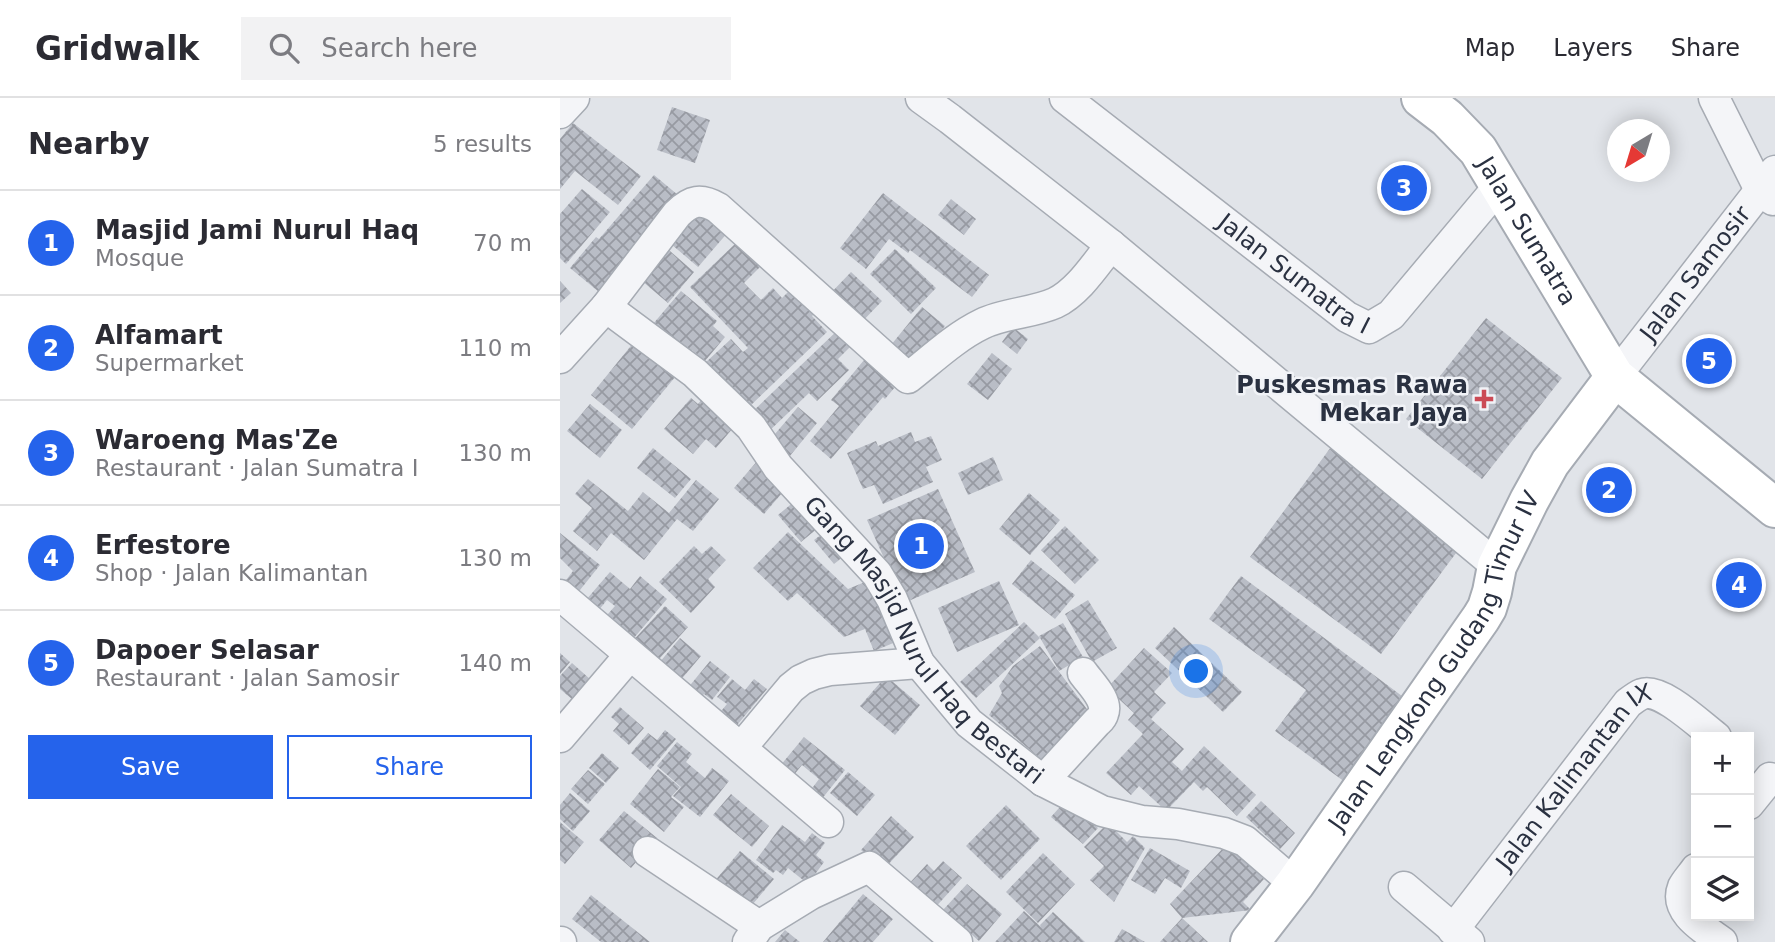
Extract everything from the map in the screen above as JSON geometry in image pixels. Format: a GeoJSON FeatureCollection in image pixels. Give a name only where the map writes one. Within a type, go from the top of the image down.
{"type":"FeatureCollection","features":[{"type":"Feature","properties":{"kind":"street"},"geometry":{"type":"LineString","coordinates":[[560,113],[574,98]]}},
{"type":"Feature","properties":{"kind":"street"},"geometry":{"type":"LineString","coordinates":[[921,98],[1111,245],[1497,566]]}},
{"type":"Feature","properties":{"kind":"street","name":"Jalan Sumatra I"},"geometry":{"type":"LineString","coordinates":[[1065,98],[1348,317],[1369,328],[1391,315],[1500,185]]}},
{"type":"Feature","properties":{"kind":"street","name":"Jalan Sumatra"},"geometry":{"type":"LineString","coordinates":[[1421,98],[1447,118],[1478,150],[1615,377],[1775,508]]}},
{"type":"Feature","properties":{"kind":"street"},"geometry":{"type":"LineString","coordinates":[[1714,98],[1770,188]]}},
{"type":"Feature","properties":{"kind":"street","name":"Jalan Samosir"},"geometry":{"type":"LineString","coordinates":[[1615,377],[1770,188]]}},
{"type":"Feature","properties":{"kind":"street"},"geometry":{"type":"LineString","coordinates":[[560,358],[606,307],[677,214],[694,202],[707,201],[718,208],[908,378],[964,334],[983,323],[1053,304],[1065,297],[1111,245]]}},
{"type":"Feature","properties":{"kind":"street","name":"Gang Masjid Nurul Haq Bestari"},"geometry":{"type":"LineString","coordinates":[[606,307],[695,373],[751,427],[778,467],[877,574],[892,599],[919,663],[969,723],[1043,781],[1102,811],[1142,821],[1190,826],[1245,841],[1295,884]]}},
{"type":"Feature","properties":{"kind":"street","name":"Jalan Lengkong Gudang Timur IV"},"geometry":{"type":"LineString","coordinates":[[1250,942],[1295,884],[1481,618],[1487,608],[1497,566],[1528,501],[1550,463],[1615,377]]}},
{"type":"Feature","properties":{"kind":"street"},"geometry":{"type":"LineString","coordinates":[[560,595],[828,822]]}},
{"type":"Feature","properties":{"kind":"street"},"geometry":{"type":"LineString","coordinates":[[560,737],[630,655]]}},
{"type":"Feature","properties":{"kind":"street"},"geometry":{"type":"LineString","coordinates":[[741,748],[791,688],[801,680],[830,670],[919,663]]}},
{"type":"Feature","properties":{"kind":"street"},"geometry":{"type":"LineString","coordinates":[[1043,781],[1104,713],[1102,699],[1083,673]]}},
{"type":"Feature","properties":{"kind":"street","name":"Jalan Kalimantan IX"},"geometry":{"type":"LineString","coordinates":[[1461,936],[1628,703],[1643,693],[1656,694],[1709,732]]}},
{"type":"Feature","properties":{"kind":"street"},"geometry":{"type":"LineString","coordinates":[[1754,795],[1765,774]]}},
{"type":"Feature","properties":{"kind":"street"},"geometry":{"type":"LineString","coordinates":[[648,852],[753,934],[811,894],[869,867],[957,942]]}},
{"type":"Feature","properties":{"kind":"street"},"geometry":{"type":"LineString","coordinates":[[1691,876],[1682,889],[1681,899],[1691,918]]}},
{"type":"Feature","properties":{"kind":"street"},"geometry":{"type":"LineString","coordinates":[[1404,887],[1461,936]]}},
{"type":"Feature","properties":{"kind":"street"},"geometry":{"type":"LineString","coordinates":[[1695,921],[1722,942]]}},
{"type":"Feature","properties":{"kind":"building"},"geometry":{"type":"Polygon","coordinates":[[[672,107],[710,120],[695,163],[657,150],[672,107]]]}},
{"type":"Feature","properties":{"kind":"building"},"geometry":{"type":"Polygon","coordinates":[[[573,123],[641,176],[618,205],[575,171],[560,189],[560,139],[573,123]]]}},
{"type":"Feature","properties":{"kind":"building"},"geometry":{"type":"Polygon","coordinates":[[[654,175],[684,200],[599,292],[570,268],[654,175]]]}},
{"type":"Feature","properties":{"kind":"building"},"geometry":{"type":"Polygon","coordinates":[[[582,189],[610,212],[566,264],[560,258],[560,214],[582,189]]]}},
{"type":"Feature","properties":{"kind":"building"},"geometry":{"type":"Polygon","coordinates":[[[883,193],[989,275],[972,297],[910,250],[908,253],[889,239],[866,269],[840,248],[883,193]]]}},
{"type":"Feature","properties":{"kind":"building"},"geometry":{"type":"Polygon","coordinates":[[[951,199],[976,219],[964,235],[938,215],[951,199]]]}},
{"type":"Feature","properties":{"kind":"building"},"geometry":{"type":"Polygon","coordinates":[[[698,205],[729,231],[698,267],[664,238],[698,205]]]}},
{"type":"Feature","properties":{"kind":"building"},"geometry":{"type":"Polygon","coordinates":[[[737,242],[760,267],[744,283],[761,300],[773,288],[782,298],[793,287],[817,311],[812,316],[827,332],[748,408],[705,363],[731,339],[743,352],[748,348],[690,287],[737,242]]]}},
{"type":"Feature","properties":{"kind":"building"},"geometry":{"type":"Polygon","coordinates":[[[662,244],[694,272],[668,303],[635,275],[662,244]]]}},
{"type":"Feature","properties":{"kind":"building"},"geometry":{"type":"Polygon","coordinates":[[[895,249],[936,288],[911,314],[870,274],[895,249]]]}},
{"type":"Feature","properties":{"kind":"building"},"geometry":{"type":"Polygon","coordinates":[[[851,272],[882,301],[858,326],[827,297],[851,272]]]}},
{"type":"Feature","properties":{"kind":"building"},"geometry":{"type":"Polygon","coordinates":[[[560,281],[571,293],[560,303],[560,281]]]}},
{"type":"Feature","properties":{"kind":"building"},"geometry":{"type":"Polygon","coordinates":[[[681,291],[717,321],[713,326],[725,337],[705,361],[692,350],[689,354],[653,324],[681,291]]]}},
{"type":"Feature","properties":{"kind":"building"},"geometry":{"type":"Polygon","coordinates":[[[922,307],[945,326],[913,363],[891,345],[922,307]]]}},
{"type":"Feature","properties":{"kind":"building","name":"Puskesmas Rawa Mekar Jaya"},"geometry":{"type":"Polygon","coordinates":[[[1486,318],[1562,378],[1482,479],[1406,419],[1486,318]]]}},
{"type":"Feature","properties":{"kind":"building"},"geometry":{"type":"Polygon","coordinates":[[[841,327],[855,342],[838,359],[849,370],[817,401],[809,393],[766,434],[749,415],[841,327]]]}},
{"type":"Feature","properties":{"kind":"building"},"geometry":{"type":"Polygon","coordinates":[[[1013,327],[1028,339],[1017,354],[1002,342],[1013,327]]]}},
{"type":"Feature","properties":{"kind":"building"},"geometry":{"type":"Polygon","coordinates":[[[634,342],[676,376],[632,429],[591,395],[634,342]]]}},
{"type":"Feature","properties":{"kind":"building"},"geometry":{"type":"Polygon","coordinates":[[[992,353],[1012,369],[988,400],[967,384],[992,353]]]}},
{"type":"Feature","properties":{"kind":"building"},"geometry":{"type":"Polygon","coordinates":[[[869,354],[901,380],[885,399],[883,397],[831,459],[810,441],[839,406],[831,400],[869,354]]]}},
{"type":"Feature","properties":{"kind":"building"},"geometry":{"type":"Polygon","coordinates":[[[707,393],[739,421],[716,448],[706,439],[693,454],[664,429],[691,398],[698,404],[707,393]]]}},
{"type":"Feature","properties":{"kind":"building"},"geometry":{"type":"Polygon","coordinates":[[[590,404],[622,430],[600,458],[567,431],[590,404]]]}},
{"type":"Feature","properties":{"kind":"building"},"geometry":{"type":"Polygon","coordinates":[[[798,407],[817,423],[789,457],[769,441],[798,407]]]}},
{"type":"Feature","properties":{"kind":"building"},"geometry":{"type":"Polygon","coordinates":[[[911,432],[915,442],[931,436],[942,460],[926,467],[933,482],[883,504],[874,485],[863,489],[847,453],[876,441],[878,446],[911,432]]]}},
{"type":"Feature","properties":{"kind":"building"},"geometry":{"type":"Polygon","coordinates":[[[1331,447],[1462,545],[1381,654],[1250,557],[1331,447]]]}},
{"type":"Feature","properties":{"kind":"building"},"geometry":{"type":"Polygon","coordinates":[[[653,448],[691,479],[675,498],[637,468],[653,448]]]}},
{"type":"Feature","properties":{"kind":"building"},"geometry":{"type":"Polygon","coordinates":[[[993,457],[1003,480],[968,495],[958,473],[993,457]]]}},
{"type":"Feature","properties":{"kind":"building"},"geometry":{"type":"Polygon","coordinates":[[[759,459],[789,485],[764,514],[734,488],[759,459]]]}},
{"type":"Feature","properties":{"kind":"building"},"geometry":{"type":"Polygon","coordinates":[[[588,479],[628,511],[643,492],[669,513],[696,480],[719,499],[693,531],[677,519],[644,560],[611,533],[597,551],[573,531],[592,508],[575,494],[588,479]]]}},
{"type":"Feature","properties":{"kind":"building"},"geometry":{"type":"Polygon","coordinates":[[[938,489],[975,572],[904,603],[867,520],[938,489]]]}},
{"type":"Feature","properties":{"kind":"building"},"geometry":{"type":"Polygon","coordinates":[[[1029,493],[1060,520],[1030,555],[999,529],[1029,493]]]}},
{"type":"Feature","properties":{"kind":"building"},"geometry":{"type":"Polygon","coordinates":[[[801,496],[824,523],[801,542],[778,515],[801,496]]]}},
{"type":"Feature","properties":{"kind":"building"},"geometry":{"type":"Polygon","coordinates":[[[1065,526],[1099,560],[1075,584],[1041,550],[1065,526]]]}},
{"type":"Feature","properties":{"kind":"building"},"geometry":{"type":"Polygon","coordinates":[[[830,528],[850,551],[834,564],[814,540],[830,528]]]}},
{"type":"Feature","properties":{"kind":"building"},"geometry":{"type":"Polygon","coordinates":[[[788,532],[848,589],[877,577],[903,639],[874,651],[865,629],[844,637],[797,593],[788,601],[753,568],[788,532]]]}},
{"type":"Feature","properties":{"kind":"building"},"geometry":{"type":"Polygon","coordinates":[[[560,533],[600,565],[576,595],[563,584],[573,571],[560,558],[560,533]]]}},
{"type":"Feature","properties":{"kind":"building"},"geometry":{"type":"Polygon","coordinates":[[[694,546],[702,554],[711,546],[726,560],[708,579],[715,587],[691,613],[659,582],[694,546]]]}},
{"type":"Feature","properties":{"kind":"building"},"geometry":{"type":"Polygon","coordinates":[[[1031,560],[1075,595],[1055,619],[1012,584],[1031,560]]]}},
{"type":"Feature","properties":{"kind":"building"},"geometry":{"type":"Polygon","coordinates":[[[610,572],[630,589],[640,576],[667,599],[628,645],[601,622],[615,606],[607,600],[598,611],[586,600],[610,572]]]}},
{"type":"Feature","properties":{"kind":"building"},"geometry":{"type":"Polygon","coordinates":[[[1241,576],[1406,699],[1345,782],[1275,731],[1306,690],[1209,619],[1241,576]]]}},
{"type":"Feature","properties":{"kind":"building"},"geometry":{"type":"Polygon","coordinates":[[[999,581],[1019,625],[957,652],[938,608],[999,581]]]}},
{"type":"Feature","properties":{"kind":"building"},"geometry":{"type":"Polygon","coordinates":[[[1088,600],[1117,648],[1092,662],[1065,614],[1088,600]]]}},
{"type":"Feature","properties":{"kind":"building"},"geometry":{"type":"Polygon","coordinates":[[[665,606],[688,627],[652,667],[628,646],[665,606]]]}},
{"type":"Feature","properties":{"kind":"building"},"geometry":{"type":"Polygon","coordinates":[[[1024,622],[1040,638],[976,698],[960,682],[1024,622]]]}},
{"type":"Feature","properties":{"kind":"building"},"geometry":{"type":"Polygon","coordinates":[[[1063,623],[1083,657],[1059,671],[1039,636],[1063,623]]]}},
{"type":"Feature","properties":{"kind":"building"},"geometry":{"type":"Polygon","coordinates":[[[1174,627],[1242,692],[1223,712],[1155,648],[1174,627]]]}},
{"type":"Feature","properties":{"kind":"building"},"geometry":{"type":"Polygon","coordinates":[[[680,638],[701,656],[679,682],[654,669],[680,638]]]}},
{"type":"Feature","properties":{"kind":"building"},"geometry":{"type":"Polygon","coordinates":[[[1040,646],[1092,716],[1049,766],[989,715],[1002,693],[999,686],[1013,666],[1040,646]]]}},
{"type":"Feature","properties":{"kind":"building"},"geometry":{"type":"Polygon","coordinates":[[[1144,648],[1172,673],[1154,692],[1166,703],[1151,719],[1184,749],[1172,762],[1182,771],[1204,746],[1256,795],[1237,816],[1207,787],[1203,791],[1194,782],[1166,811],[1139,786],[1131,795],[1106,773],[1143,734],[1128,720],[1134,713],[1107,688],[1144,648]]]}},
{"type":"Feature","properties":{"kind":"building"},"geometry":{"type":"Polygon","coordinates":[[[560,653],[570,662],[560,674],[560,653]]]}},
{"type":"Feature","properties":{"kind":"building"},"geometry":{"type":"Polygon","coordinates":[[[710,661],[730,677],[712,700],[704,694],[699,699],[687,689],[710,661]]]}},
{"type":"Feature","properties":{"kind":"building"},"geometry":{"type":"Polygon","coordinates":[[[572,663],[591,680],[573,700],[560,689],[560,676],[572,663]]]}},
{"type":"Feature","properties":{"kind":"building"},"geometry":{"type":"Polygon","coordinates":[[[886,676],[920,705],[895,735],[860,706],[886,676]]]}},
{"type":"Feature","properties":{"kind":"building"},"geometry":{"type":"Polygon","coordinates":[[[732,679],[745,690],[754,679],[767,689],[733,730],[717,716],[727,704],[717,697],[732,679]]]}},
{"type":"Feature","properties":{"kind":"building"},"geometry":{"type":"Polygon","coordinates":[[[620,707],[644,728],[629,745],[613,731],[619,724],[611,717],[620,707]]]}},
{"type":"Feature","properties":{"kind":"building"},"geometry":{"type":"Polygon","coordinates":[[[665,730],[676,739],[650,770],[631,753],[648,733],[657,740],[665,730]]]}},
{"type":"Feature","properties":{"kind":"building"},"geometry":{"type":"Polygon","coordinates":[[[804,737],[845,770],[821,800],[810,791],[819,779],[802,765],[793,776],[780,766],[804,737]]]}},
{"type":"Feature","properties":{"kind":"building"},"geometry":{"type":"Polygon","coordinates":[[[677,742],[692,754],[686,762],[705,778],[712,768],[729,781],[700,817],[673,796],[681,787],[657,766],[677,742]]]}},
{"type":"Feature","properties":{"kind":"building"},"geometry":{"type":"Polygon","coordinates":[[[602,753],[619,768],[606,783],[589,768],[602,753]]]}},
{"type":"Feature","properties":{"kind":"building"},"geometry":{"type":"Polygon","coordinates":[[[658,769],[680,787],[671,797],[684,807],[664,832],[630,804],[658,769]]]}},
{"type":"Feature","properties":{"kind":"building"},"geometry":{"type":"Polygon","coordinates":[[[588,770],[605,784],[588,804],[571,789],[588,770]]]}},
{"type":"Feature","properties":{"kind":"building"},"geometry":{"type":"Polygon","coordinates":[[[848,772],[875,795],[857,816],[830,793],[848,772]]]}},
{"type":"Feature","properties":{"kind":"building"},"geometry":{"type":"Polygon","coordinates":[[[570,793],[590,811],[573,831],[560,819],[560,805],[570,793]]]}},
{"type":"Feature","properties":{"kind":"building"},"geometry":{"type":"Polygon","coordinates":[[[731,794],[769,826],[752,847],[713,815],[731,794]]]}},
{"type":"Feature","properties":{"kind":"building"},"geometry":{"type":"Polygon","coordinates":[[[1066,800],[1098,828],[1083,844],[1051,817],[1066,800]]]}},
{"type":"Feature","properties":{"kind":"building"},"geometry":{"type":"Polygon","coordinates":[[[1261,801],[1295,833],[1280,849],[1246,817],[1261,801]]]}},
{"type":"Feature","properties":{"kind":"building"},"geometry":{"type":"Polygon","coordinates":[[[1006,805],[1040,839],[1001,880],[966,846],[1006,805]]]}},
{"type":"Feature","properties":{"kind":"building"},"geometry":{"type":"Polygon","coordinates":[[[624,811],[657,838],[631,868],[599,840],[624,811]]]}},
{"type":"Feature","properties":{"kind":"building"},"geometry":{"type":"Polygon","coordinates":[[[891,816],[914,837],[883,870],[861,850],[891,816]]]}},
{"type":"Feature","properties":{"kind":"building"},"geometry":{"type":"Polygon","coordinates":[[[560,822],[584,842],[565,864],[560,860],[560,822]]]}},
{"type":"Feature","properties":{"kind":"building"},"geometry":{"type":"Polygon","coordinates":[[[1108,823],[1127,842],[1133,836],[1145,848],[1114,902],[1090,880],[1104,866],[1084,847],[1108,823]]]}},
{"type":"Feature","properties":{"kind":"building"},"geometry":{"type":"Polygon","coordinates":[[[782,825],[805,842],[812,833],[825,843],[816,855],[824,862],[808,884],[788,868],[783,875],[776,870],[773,873],[756,860],[782,825]]]}},
{"type":"Feature","properties":{"kind":"building"},"geometry":{"type":"Polygon","coordinates":[[[1227,844],[1264,879],[1243,902],[1251,910],[1182,918],[1170,904],[1227,844]]]}},
{"type":"Feature","properties":{"kind":"building"},"geometry":{"type":"Polygon","coordinates":[[[1150,848],[1190,871],[1181,888],[1165,878],[1155,894],[1131,880],[1150,848]]]}},
{"type":"Feature","properties":{"kind":"building"},"geometry":{"type":"Polygon","coordinates":[[[740,851],[774,879],[747,911],[713,883],[740,851]]]}},
{"type":"Feature","properties":{"kind":"building"},"geometry":{"type":"Polygon","coordinates":[[[1043,853],[1075,884],[1038,923],[1006,892],[1043,853]]]}},
{"type":"Feature","properties":{"kind":"building"},"geometry":{"type":"Polygon","coordinates":[[[943,861],[962,878],[932,911],[906,887],[927,864],[934,871],[943,861]]]}},
{"type":"Feature","properties":{"kind":"building"},"geometry":{"type":"Polygon","coordinates":[[[967,884],[1002,914],[979,941],[943,910],[967,884]]]}},
{"type":"Feature","properties":{"kind":"building"},"geometry":{"type":"Polygon","coordinates":[[[863,894],[893,919],[873,942],[823,942],[863,894]]]}},
{"type":"Feature","properties":{"kind":"building"},"geometry":{"type":"Polygon","coordinates":[[[591,895],[650,942],[601,942],[572,919],[591,895]]]}},
{"type":"Feature","properties":{"kind":"building"},"geometry":{"type":"Polygon","coordinates":[[[1024,911],[1041,927],[1053,912],[1085,942],[995,942],[1024,911]]]}},
{"type":"Feature","properties":{"kind":"building"},"geometry":{"type":"Polygon","coordinates":[[[1182,918],[1208,942],[1160,942],[1182,918]]]}},
{"type":"Feature","properties":{"kind":"building"},"geometry":{"type":"Polygon","coordinates":[[[1122,929],[1145,942],[1114,942],[1122,929]]]}},
{"type":"Feature","properties":{"kind":"building"},"geometry":{"type":"Polygon","coordinates":[[[785,930],[800,942],[775,942],[785,930]]]}},
{"type":"Feature","properties":{"kind":"place","name":"Waroeng Mas'Ze"},"geometry":{"type":"Point","coordinates":[1404,188]}},
{"type":"Feature","properties":{"kind":"place","name":"Dapoer Selasar"},"geometry":{"type":"Point","coordinates":[1709,361]}},
{"type":"Feature","properties":{"kind":"place","name":"Puskesmas Rawa Mekar Jaya"},"geometry":{"type":"Point","coordinates":[1484,399]}},
{"type":"Feature","properties":{"kind":"place","name":"Alfamart"},"geometry":{"type":"Point","coordinates":[1609,490]}},
{"type":"Feature","properties":{"kind":"place","name":"Masjid Jami Nurul Haq"},"geometry":{"type":"Point","coordinates":[921,546]}},
{"type":"Feature","properties":{"kind":"place","name":"Erfestore"},"geometry":{"type":"Point","coordinates":[1739,585]}}]}
